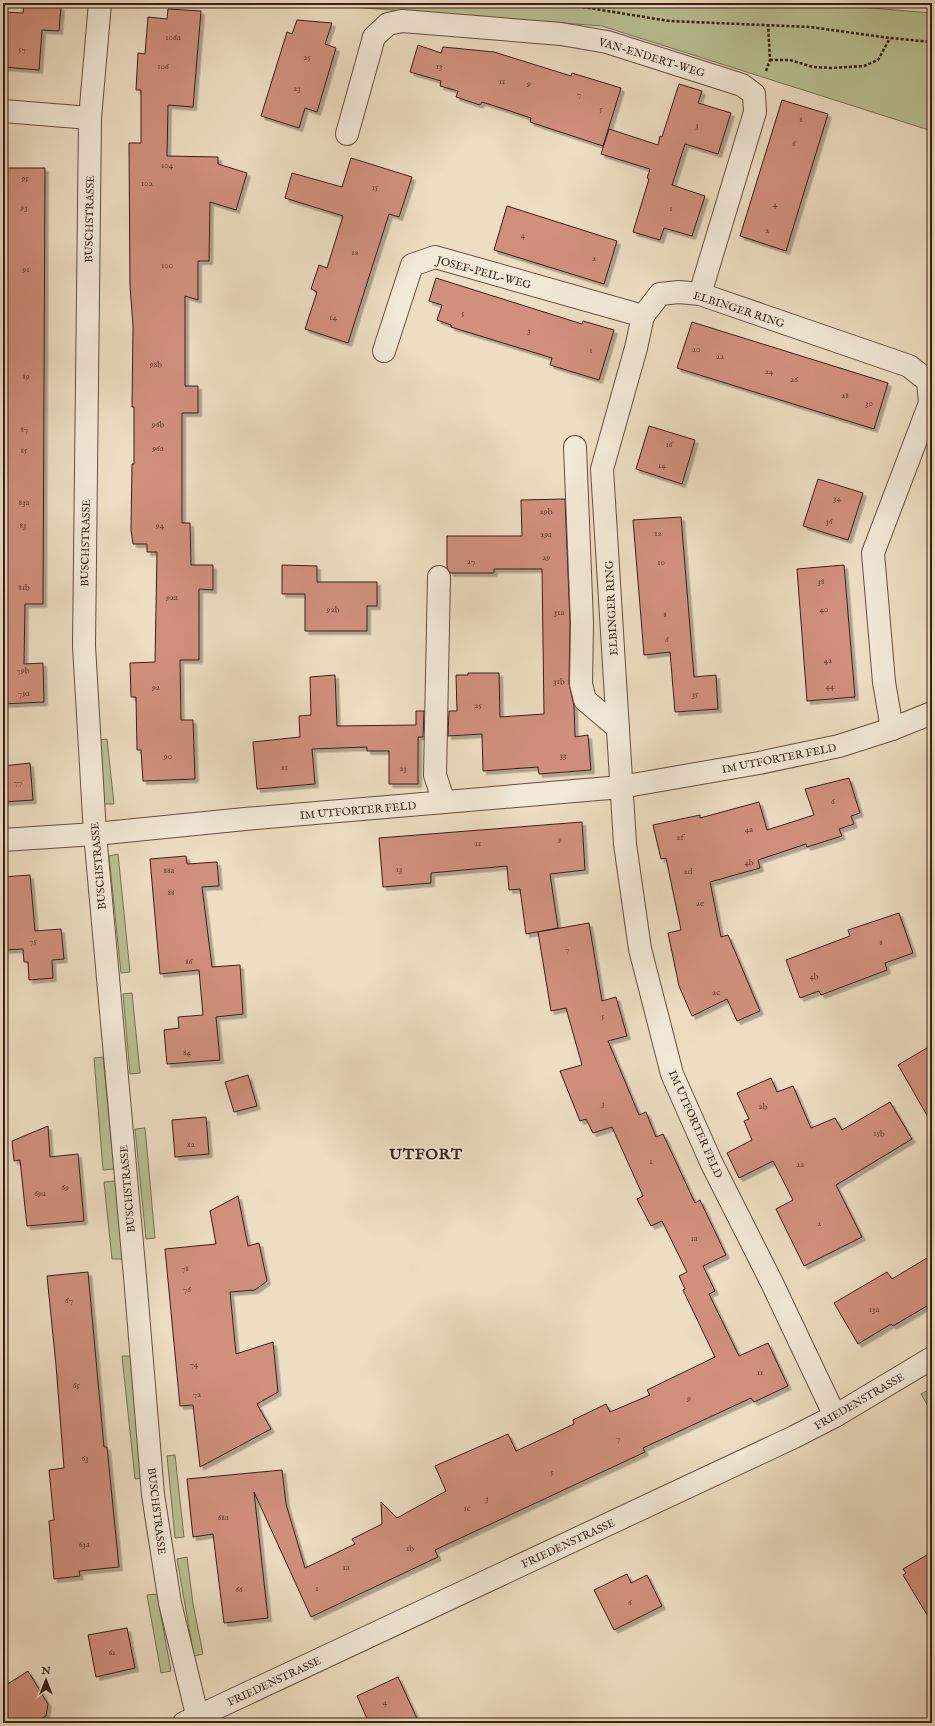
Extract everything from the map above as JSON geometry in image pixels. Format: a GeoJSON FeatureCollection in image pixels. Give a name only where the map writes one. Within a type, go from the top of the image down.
{"type":"FeatureCollection","features":[{"type":"Feature","properties":{"kind":"street","name":"BUSCHSTRASSE"},"geometry":{"type":"LineString","coordinates":[[100,3],[90,118],[84,646],[95,834],[136,1285],[153,1495],[170,1603],[193,1721]]}},
{"type":"Feature","properties":{"kind":"street","name":"VAN-ENDERT-WEG"},"geometry":{"type":"LineString","coordinates":[[346,134],[374,37],[388,24],[402,20],[561,34],[607,42],[742,85],[754,94]]}},
{"type":"Feature","properties":{"kind":"street"},"geometry":{"type":"LineString","coordinates":[[700,294],[755,112],[754,94]]}},
{"type":"Feature","properties":{"kind":"street"},"geometry":{"type":"LineString","coordinates":[[3,111],[90,118]]}},
{"type":"Feature","properties":{"kind":"street","name":"JOSEF-PEIL-WEG"},"geometry":{"type":"LineString","coordinates":[[384,351],[412,265],[435,257],[643,316]]}},
{"type":"Feature","properties":{"kind":"street","name":"ELBINGER RING"},"geometry":{"type":"LineString","coordinates":[[621,787],[602,469],[636,348],[643,316],[660,294],[679,292],[700,294],[909,366],[928,381],[930,403],[873,552],[884,682],[892,729]]}},
{"type":"Feature","properties":{"kind":"street"},"geometry":{"type":"LineString","coordinates":[[575,447],[582,623],[581,684],[585,700],[618,728]]}},
{"type":"Feature","properties":{"kind":"street"},"geometry":{"type":"LineString","coordinates":[[439,577],[435,775],[444,802]]}},
{"type":"Feature","properties":{"kind":"street","name":"IM UTFORTER FELD"},"geometry":{"type":"LineString","coordinates":[[3,840],[95,834],[245,819],[621,787],[759,763],[839,746],[892,729],[932,713]]}},
{"type":"Feature","properties":{"kind":"street","name":"IM UTFORTER FELD"},"geometry":{"type":"LineString","coordinates":[[621,787],[625,844],[640,948],[672,1074],[711,1162],[771,1281],[834,1416]]}},
{"type":"Feature","properties":{"kind":"street","name":"FRIEDENSTRASSE"},"geometry":{"type":"LineString","coordinates":[[193,1721],[779,1444],[834,1416],[932,1358]]}},
{"type":"Feature","properties":{"kind":"path"},"geometry":{"type":"LineString","coordinates":[[558,3],[670,20],[810,27],[932,42]]}},
{"type":"Feature","properties":{"kind":"path"},"geometry":{"type":"LineString","coordinates":[[754,94],[763,78],[770,60],[768,24]]}},
{"type":"Feature","properties":{"kind":"path"},"geometry":{"type":"LineString","coordinates":[[770,60],[790,60],[813,67],[831,68],[864,66],[878,60],[890,38]]}},
{"type":"Feature","properties":{"kind":"green space"},"geometry":{"type":"Polygon","coordinates":[[[299,3],[809,3],[932,13],[932,131],[602,26],[299,3]]]}},
{"type":"Feature","properties":{"kind":"green space"},"geometry":{"type":"Polygon","coordinates":[[[107,739],[114,804],[103,804],[98,740],[107,739]]]}},
{"type":"Feature","properties":{"kind":"green space"},"geometry":{"type":"Polygon","coordinates":[[[118,854],[130,972],[121,973],[109,856],[118,854]]]}},
{"type":"Feature","properties":{"kind":"green space"},"geometry":{"type":"Polygon","coordinates":[[[132,993],[140,1073],[130,1074],[123,994],[132,993]]]}},
{"type":"Feature","properties":{"kind":"green space"},"geometry":{"type":"Polygon","coordinates":[[[103,1057],[114,1169],[103,1170],[94,1058],[103,1057]]]}},
{"type":"Feature","properties":{"kind":"green space"},"geometry":{"type":"Polygon","coordinates":[[[145,1128],[155,1238],[146,1239],[135,1129],[145,1128]]]}},
{"type":"Feature","properties":{"kind":"green space"},"geometry":{"type":"Polygon","coordinates":[[[115,1181],[123,1259],[112,1259],[104,1182],[115,1181]]]}},
{"type":"Feature","properties":{"kind":"green space"},"geometry":{"type":"Polygon","coordinates":[[[122,1356],[131,1356],[143,1478],[135,1479],[122,1356]]]}},
{"type":"Feature","properties":{"kind":"green space"},"geometry":{"type":"Polygon","coordinates":[[[932,1388],[932,1413],[921,1394],[932,1388]]]}},
{"type":"Feature","properties":{"kind":"green space"},"geometry":{"type":"Polygon","coordinates":[[[175,1455],[184,1537],[175,1538],[167,1456],[175,1455]]]}},
{"type":"Feature","properties":{"kind":"green space"},"geometry":{"type":"Polygon","coordinates":[[[187,1557],[193,1604],[203,1654],[194,1656],[177,1559],[187,1557]]]}},
{"type":"Feature","properties":{"kind":"green space"},"geometry":{"type":"Polygon","coordinates":[[[157,1594],[171,1671],[161,1673],[147,1595],[157,1594]]]}},
{"type":"Feature","properties":{"kind":"building"},"geometry":{"type":"Polygon","coordinates":[[[24,3],[61,7],[59,31],[42,30],[39,70],[3,67],[3,12],[23,13],[24,3]]]}},
{"type":"Feature","properties":{"kind":"building"},"geometry":{"type":"Polygon","coordinates":[[[168,9],[201,11],[193,107],[168,105],[167,156],[218,157],[218,164],[247,173],[236,210],[210,202],[209,261],[198,261],[198,300],[185,296],[185,386],[198,386],[198,413],[182,413],[182,523],[190,523],[191,565],[213,565],[213,590],[199,589],[199,660],[180,660],[181,720],[193,720],[195,779],[143,781],[141,750],[137,750],[136,697],[131,697],[130,663],[155,662],[157,552],[147,552],[147,544],[133,544],[131,530],[132,464],[134,464],[134,407],[132,407],[133,326],[130,286],[129,143],[141,143],[141,90],[136,90],[138,53],[145,54],[148,17],[167,19],[168,9]]]}},
{"type":"Feature","properties":{"kind":"building"},"geometry":{"type":"Polygon","coordinates":[[[297,20],[332,23],[325,44],[336,48],[317,112],[305,108],[299,128],[261,116],[287,32],[292,34],[297,20]]]}},
{"type":"Feature","properties":{"kind":"building"},"geometry":{"type":"Polygon","coordinates":[[[418,45],[441,53],[443,47],[494,52],[571,76],[572,73],[621,88],[603,146],[530,122],[531,118],[507,110],[482,102],[480,105],[456,97],[458,91],[440,86],[441,81],[410,72],[418,45]]]}},
{"type":"Feature","properties":{"kind":"building"},"geometry":{"type":"Polygon","coordinates":[[[679,84],[702,91],[698,103],[731,113],[718,154],[685,144],[672,185],[705,196],[692,236],[664,228],[660,240],[633,232],[649,179],[647,178],[650,169],[601,154],[609,129],[658,145],[679,84]]]}},
{"type":"Feature","properties":{"kind":"building"},"geometry":{"type":"Polygon","coordinates":[[[782,100],[828,114],[786,251],[740,236],[782,100]]]}},
{"type":"Feature","properties":{"kind":"building"},"geometry":{"type":"Polygon","coordinates":[[[351,158],[412,177],[399,217],[389,214],[348,343],[305,329],[317,292],[311,289],[319,265],[327,268],[343,216],[285,198],[292,173],[342,187],[351,158]]]}},
{"type":"Feature","properties":{"kind":"building"},"geometry":{"type":"Polygon","coordinates":[[[6,168],[45,168],[43,604],[25,604],[24,664],[43,663],[44,702],[3,704],[3,284],[6,284],[6,240],[4,240],[3,188],[5,188],[6,168]]]}},
{"type":"Feature","properties":{"kind":"building"},"geometry":{"type":"Polygon","coordinates":[[[507,206],[617,241],[604,284],[494,250],[507,206]]]}},
{"type":"Feature","properties":{"kind":"building"},"geometry":{"type":"Polygon","coordinates":[[[436,278],[582,324],[583,321],[614,330],[599,380],[550,365],[552,358],[451,327],[451,325],[437,320],[442,305],[429,301],[436,278]]]}},
{"type":"Feature","properties":{"kind":"building"},"geometry":{"type":"Polygon","coordinates":[[[692,322],[888,383],[874,429],[677,368],[692,322]]]}},
{"type":"Feature","properties":{"kind":"building"},"geometry":{"type":"Polygon","coordinates":[[[649,426],[695,440],[682,484],[636,469],[649,426]]]}},
{"type":"Feature","properties":{"kind":"building"},"geometry":{"type":"Polygon","coordinates":[[[818,479],[863,493],[848,540],[803,526],[818,479]]]}},
{"type":"Feature","properties":{"kind":"building"},"geometry":{"type":"Polygon","coordinates":[[[565,499],[570,623],[569,684],[574,706],[575,737],[588,735],[591,770],[539,774],[538,767],[483,771],[482,734],[448,736],[449,711],[457,711],[456,675],[468,675],[468,673],[499,673],[500,717],[544,714],[542,569],[494,569],[494,573],[450,573],[447,568],[447,536],[522,536],[521,500],[565,499]]]}},
{"type":"Feature","properties":{"kind":"building"},"geometry":{"type":"Polygon","coordinates":[[[681,517],[694,677],[716,675],[718,709],[675,712],[670,652],[644,655],[633,520],[681,517]]]}},
{"type":"Feature","properties":{"kind":"building"},"geometry":{"type":"Polygon","coordinates":[[[282,565],[317,566],[317,582],[377,582],[377,606],[367,606],[367,631],[305,631],[305,594],[282,594],[282,565]]]}},
{"type":"Feature","properties":{"kind":"building"},"geometry":{"type":"Polygon","coordinates":[[[844,565],[855,697],[807,701],[797,569],[844,565]]]}},
{"type":"Feature","properties":{"kind":"building"},"geometry":{"type":"Polygon","coordinates":[[[335,675],[337,726],[416,725],[416,711],[424,711],[423,737],[418,737],[418,784],[389,784],[389,751],[367,751],[367,747],[312,749],[315,784],[257,789],[253,742],[300,737],[299,716],[311,715],[310,677],[335,675]]]}},
{"type":"Feature","properties":{"kind":"building"},"geometry":{"type":"Polygon","coordinates":[[[30,763],[33,800],[3,802],[3,766],[30,763]]]}},
{"type":"Feature","properties":{"kind":"building"},"geometry":{"type":"Polygon","coordinates":[[[849,778],[860,813],[851,816],[854,824],[839,829],[842,836],[807,847],[806,844],[758,860],[760,868],[710,882],[721,937],[728,935],[760,1011],[737,1021],[727,999],[692,1016],[679,986],[668,933],[681,930],[666,858],[661,859],[653,825],[700,815],[700,818],[759,802],[767,830],[814,815],[805,789],[849,778]]]}},
{"type":"Feature","properties":{"kind":"building"},"geometry":{"type":"Polygon","coordinates":[[[582,822],[585,870],[550,874],[558,928],[526,934],[520,889],[509,890],[507,866],[431,873],[431,883],[383,887],[379,838],[582,822]]]}},
{"type":"Feature","properties":{"kind":"building"},"geometry":{"type":"Polygon","coordinates":[[[186,856],[187,864],[217,862],[219,886],[202,887],[212,967],[240,965],[243,1014],[216,1017],[220,1060],[167,1064],[164,1030],[179,1028],[178,1017],[203,1015],[199,970],[160,974],[150,859],[186,856]]]}},
{"type":"Feature","properties":{"kind":"building"},"geometry":{"type":"Polygon","coordinates":[[[30,875],[35,931],[61,929],[64,959],[52,960],[53,978],[29,980],[28,962],[24,962],[23,949],[3,950],[3,877],[30,875]]]}},
{"type":"Feature","properties":{"kind":"building"},"geometry":{"type":"Polygon","coordinates":[[[899,913],[913,953],[885,963],[887,970],[821,995],[819,991],[800,998],[786,960],[850,936],[848,930],[899,913]]]}},
{"type":"Feature","properties":{"kind":"building"},"geometry":{"type":"Polygon","coordinates":[[[589,923],[602,1001],[616,997],[627,1036],[608,1041],[639,1115],[646,1112],[656,1137],[663,1134],[695,1203],[700,1200],[726,1255],[703,1266],[715,1291],[709,1294],[739,1356],[768,1343],[788,1386],[754,1402],[751,1398],[643,1448],[645,1452],[435,1550],[438,1557],[311,1617],[254,1492],[268,1618],[224,1623],[213,1534],[193,1537],[187,1479],[282,1470],[286,1504],[305,1568],[355,1544],[352,1539],[382,1524],[381,1502],[397,1518],[446,1491],[435,1466],[508,1434],[516,1451],[574,1424],[573,1420],[606,1404],[610,1412],[650,1395],[647,1390],[715,1357],[683,1290],[685,1289],[679,1276],[687,1272],[662,1221],[651,1226],[637,1199],[643,1196],[612,1127],[593,1133],[586,1119],[580,1121],[560,1071],[582,1065],[566,1008],[551,1011],[538,932],[589,923]]]}},
{"type":"Feature","properties":{"kind":"building"},"geometry":{"type":"Polygon","coordinates":[[[932,1045],[932,1124],[898,1065],[932,1045]]]}},
{"type":"Feature","properties":{"kind":"building"},"geometry":{"type":"Polygon","coordinates":[[[248,1075],[257,1106],[234,1112],[225,1082],[248,1075]]]}},
{"type":"Feature","properties":{"kind":"building"},"geometry":{"type":"Polygon","coordinates":[[[771,1078],[777,1092],[793,1086],[811,1128],[835,1118],[842,1130],[890,1102],[912,1139],[836,1185],[862,1237],[804,1266],[776,1209],[793,1200],[773,1161],[739,1178],[727,1153],[752,1140],[744,1121],[749,1119],[737,1093],[771,1078]]]}},
{"type":"Feature","properties":{"kind":"building"},"geometry":{"type":"Polygon","coordinates":[[[206,1117],[209,1154],[175,1157],[172,1120],[206,1117]]]}},
{"type":"Feature","properties":{"kind":"building"},"geometry":{"type":"Polygon","coordinates":[[[48,1126],[50,1157],[78,1154],[84,1221],[27,1226],[20,1160],[14,1161],[12,1141],[48,1126]]]}},
{"type":"Feature","properties":{"kind":"building"},"geometry":{"type":"Polygon","coordinates":[[[238,1196],[248,1246],[259,1243],[267,1281],[255,1290],[230,1292],[236,1354],[273,1342],[278,1392],[257,1404],[271,1429],[200,1467],[193,1405],[180,1406],[165,1249],[216,1244],[210,1211],[238,1196]]]}},
{"type":"Feature","properties":{"kind":"building"},"geometry":{"type":"Polygon","coordinates":[[[932,1255],[932,1303],[893,1326],[891,1324],[858,1344],[834,1303],[887,1272],[892,1279],[932,1255]]]}},
{"type":"Feature","properties":{"kind":"building"},"geometry":{"type":"Polygon","coordinates":[[[88,1272],[104,1447],[107,1447],[119,1567],[79,1571],[80,1576],[54,1579],[49,1521],[54,1520],[49,1470],[64,1468],[47,1276],[88,1272]]]}},
{"type":"Feature","properties":{"kind":"building"},"geometry":{"type":"Polygon","coordinates":[[[932,1552],[932,1623],[903,1575],[906,1573],[903,1569],[932,1552]]]}},
{"type":"Feature","properties":{"kind":"building"},"geometry":{"type":"Polygon","coordinates":[[[627,1574],[631,1583],[647,1575],[662,1606],[614,1630],[594,1590],[627,1574]]]}},
{"type":"Feature","properties":{"kind":"building"},"geometry":{"type":"Polygon","coordinates":[[[127,1628],[135,1668],[96,1677],[88,1635],[127,1628]]]}},
{"type":"Feature","properties":{"kind":"building"},"geometry":{"type":"Polygon","coordinates":[[[28,1671],[48,1704],[46,1716],[35,1723],[10,1723],[3,1713],[3,1687],[28,1671]]]}},
{"type":"Feature","properties":{"kind":"building"},"geometry":{"type":"Polygon","coordinates":[[[398,1677],[419,1723],[369,1723],[357,1696],[398,1677]]]}},
{"type":"Feature","properties":{"kind":"district","name":"UTFORT"},"geometry":{"type":"Point","coordinates":[426,1154]}}]}
